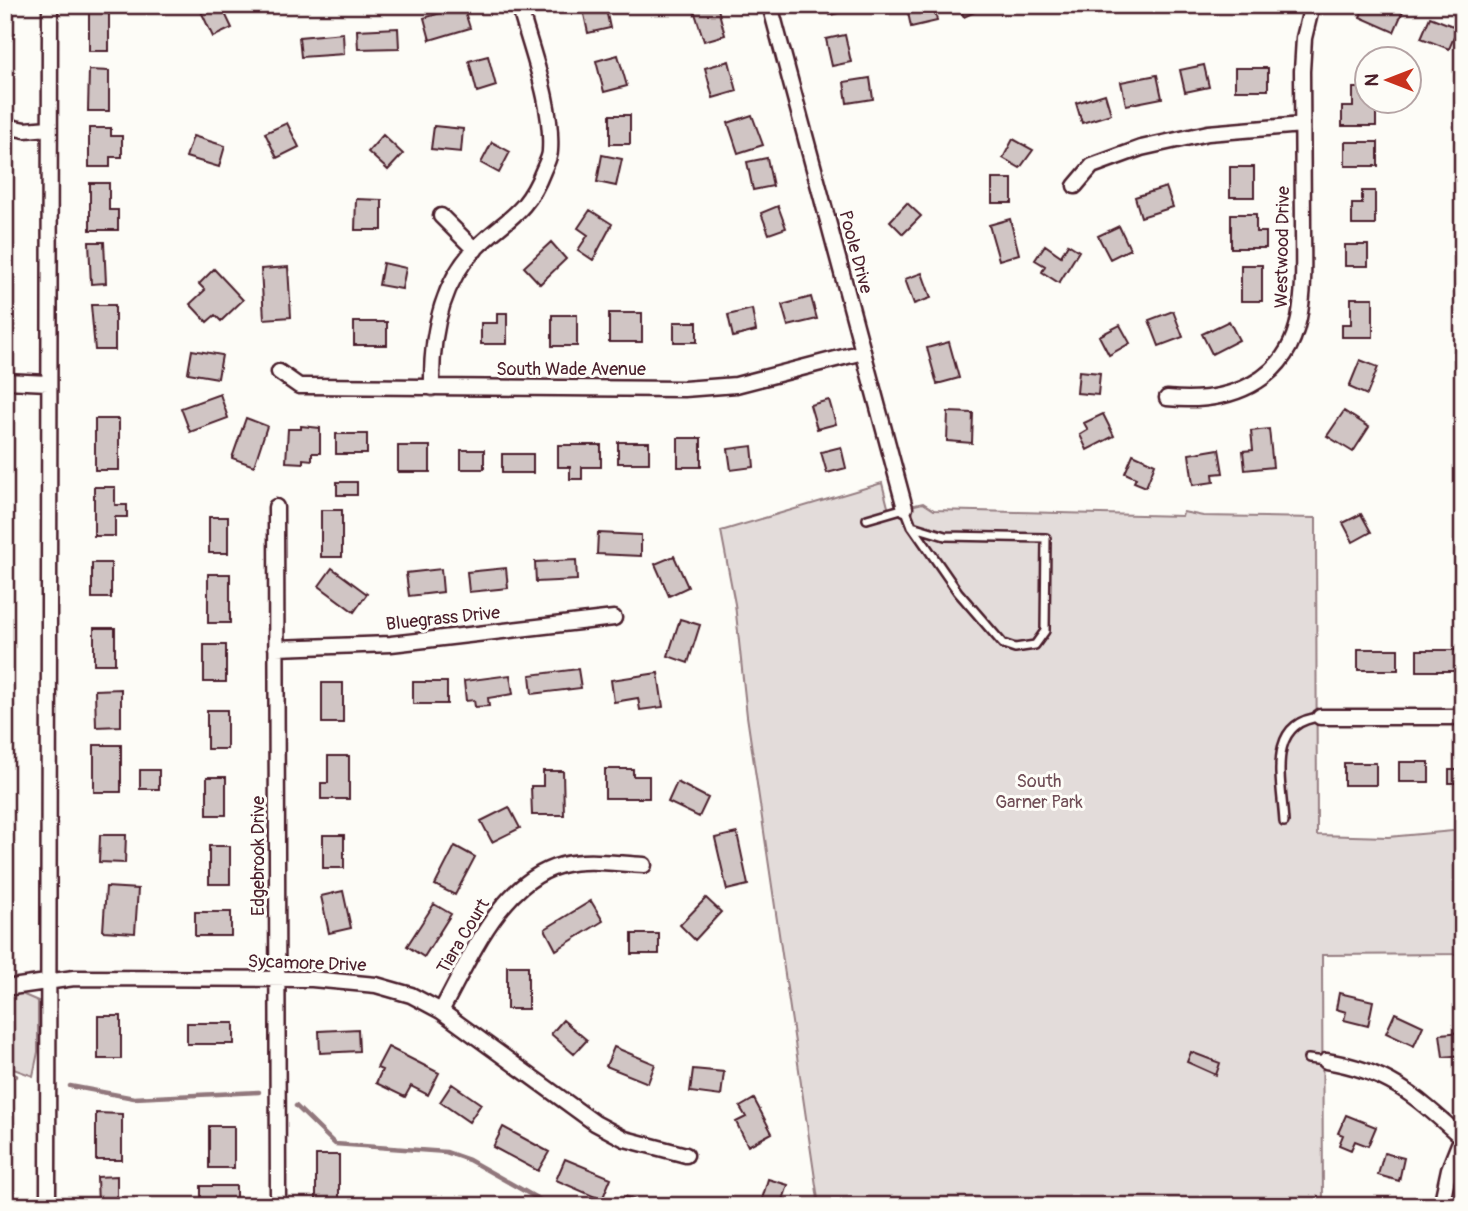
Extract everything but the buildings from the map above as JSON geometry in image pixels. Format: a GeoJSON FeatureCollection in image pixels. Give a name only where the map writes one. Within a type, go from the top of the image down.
{"type":"FeatureCollection","features":[{"type":"Feature","properties":{"kind":"street"},"geometry":{"type":"LineString","coordinates":[[48,1206],[50,5]]}},
{"type":"Feature","properties":{"kind":"street"},"geometry":{"type":"LineString","coordinates":[[432,388],[431,363],[439,311],[448,288],[475,250],[502,229],[534,195],[550,153],[549,117],[519,5]]}},
{"type":"Feature","properties":{"kind":"street","name":"Poole Drive"},"geometry":{"type":"LineString","coordinates":[[770,5],[905,508]]}},
{"type":"Feature","properties":{"kind":"street","name":"Westwood Drive"},"geometry":{"type":"LineString","coordinates":[[1167,398],[1225,397],[1246,388],[1265,377],[1291,344],[1303,296],[1304,38],[1312,5]]}},
{"type":"Feature","properties":{"kind":"street"},"geometry":{"type":"LineString","coordinates":[[1075,186],[1092,166],[1152,145],[1208,133],[1302,125]]}},
{"type":"Feature","properties":{"kind":"street"},"geometry":{"type":"LineString","coordinates":[[5,127],[25,130],[49,128]]}},
{"type":"Feature","properties":{"kind":"street"},"geometry":{"type":"LineString","coordinates":[[441,216],[475,250]]}},
{"type":"Feature","properties":{"kind":"street","name":"South Wade Avenue"},"geometry":{"type":"LineString","coordinates":[[279,372],[299,386],[714,388],[793,372],[863,352]]}},
{"type":"Feature","properties":{"kind":"street"},"geometry":{"type":"LineString","coordinates":[[5,381],[48,383]]}},
{"type":"Feature","properties":{"kind":"street","name":"Edgebrook Drive"},"geometry":{"type":"LineString","coordinates":[[276,507],[278,1206]]}},
{"type":"Feature","properties":{"kind":"street","name":"Bluegrass Drive"},"geometry":{"type":"LineString","coordinates":[[276,648],[391,644],[614,618]]}},
{"type":"Feature","properties":{"kind":"street"},"geometry":{"type":"LineString","coordinates":[[1320,718],[1463,717]]}},
{"type":"Feature","properties":{"kind":"street","name":"Tiara Court"},"geometry":{"type":"LineString","coordinates":[[441,1011],[506,903],[534,878],[562,865],[643,866]]}},
{"type":"Feature","properties":{"kind":"street","name":"Sycamore Drive"},"geometry":{"type":"LineString","coordinates":[[5,988],[49,984],[74,978],[278,979],[350,981],[376,985],[411,995],[441,1011],[594,1123],[625,1139],[686,1156]]}},
{"type":"Feature","properties":{"kind":"street"},"geometry":{"type":"LineString","coordinates":[[1326,1061],[1359,1066],[1388,1078],[1462,1136],[1449,1169],[1441,1206]]}},
{"type":"Feature","properties":{"kind":"lane"},"geometry":{"type":"LineString","coordinates":[[867,519],[905,508],[912,526],[958,592],[1003,644],[1015,648],[1035,645],[1045,631],[1046,538],[945,536],[912,526]]}},
{"type":"Feature","properties":{"kind":"lane"},"geometry":{"type":"LineString","coordinates":[[1284,822],[1281,757],[1283,739],[1296,723],[1320,718]]}},
{"type":"Feature","properties":{"kind":"lane"},"geometry":{"type":"LineString","coordinates":[[1308,1059],[1326,1061]]}},
{"type":"Feature","properties":{"kind":"green space","name":"South Garner Park"},"geometry":{"type":"Polygon","coordinates":[[[882,483],[889,511],[923,503],[934,510],[1182,516],[1183,512],[1203,516],[1316,518],[1317,835],[1388,837],[1463,830],[1463,954],[1322,955],[1323,1206],[819,1206],[747,716],[735,604],[721,531],[882,483]]]}},
{"type":"Feature","properties":{"kind":"green space"},"geometry":{"type":"Polygon","coordinates":[[[5,991],[17,992],[38,1001],[38,1052],[33,1076],[5,1066],[5,991]]]}},
{"type":"Feature","properties":{"kind":"waterway"},"geometry":{"type":"LineString","coordinates":[[5,1072],[16,1076]]}},
{"type":"Feature","properties":{"kind":"waterway"},"geometry":{"type":"LineString","coordinates":[[70,1086],[134,1098],[259,1092]]}},
{"type":"Feature","properties":{"kind":"waterway"},"geometry":{"type":"LineString","coordinates":[[296,1106],[335,1144],[446,1152],[469,1160],[551,1206]]}}]}
